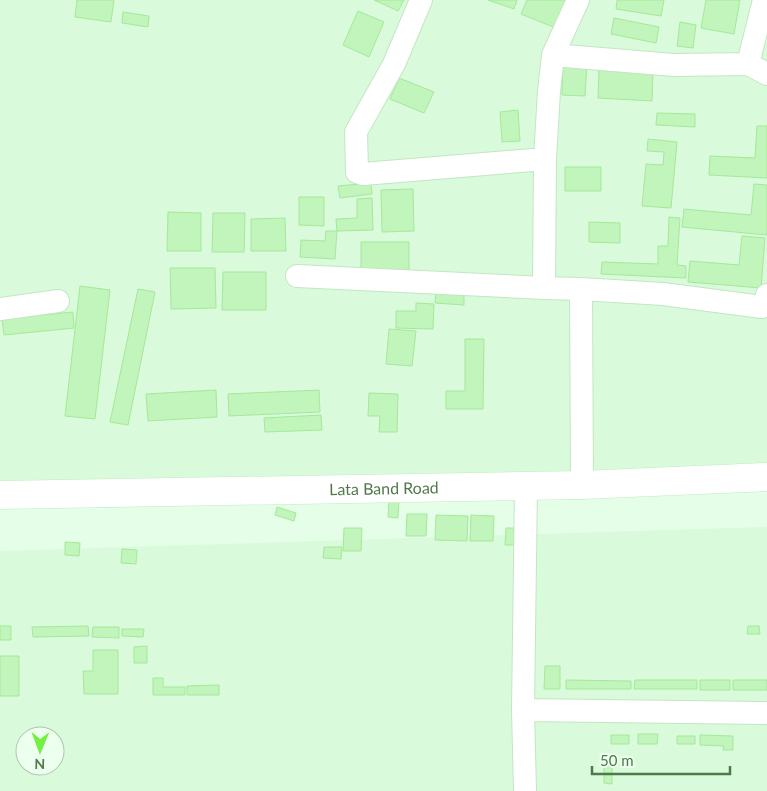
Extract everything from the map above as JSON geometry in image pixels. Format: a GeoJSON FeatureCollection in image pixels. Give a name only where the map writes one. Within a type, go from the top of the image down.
{"type":"FeatureCollection","features":[{"type":"Feature","properties":{"kind":"main road","name":"Lata Band Road"},"geometry":{"type":"LineString","coordinates":[[0,495],[582,485],[767,477]]}},
{"type":"Feature","properties":{"kind":"street"},"geometry":{"type":"LineString","coordinates":[[421,0],[394,64],[356,132],[357,172],[363,174],[545,159]]}},
{"type":"Feature","properties":{"kind":"street"},"geometry":{"type":"LineString","coordinates":[[544,288],[545,159],[548,91],[553,55],[578,0]]}},
{"type":"Feature","properties":{"kind":"street"},"geometry":{"type":"LineString","coordinates":[[553,55],[674,65],[758,69],[764,0]]}},
{"type":"Feature","properties":{"kind":"street"},"geometry":{"type":"LineString","coordinates":[[297,276],[662,294],[762,307],[766,305],[767,295]]}},
{"type":"Feature","properties":{"kind":"street"},"geometry":{"type":"LineString","coordinates":[[581,289],[582,485]]}},
{"type":"Feature","properties":{"kind":"street"},"geometry":{"type":"LineString","coordinates":[[0,309],[58,300]]}},
{"type":"Feature","properties":{"kind":"street"},"geometry":{"type":"LineString","coordinates":[[526,486],[523,710],[526,791]]}},
{"type":"Feature","properties":{"kind":"street"},"geometry":{"type":"LineString","coordinates":[[523,710],[767,713]]}},
{"type":"Feature","properties":{"kind":"shaded area"},"geometry":{"type":"Polygon","coordinates":[[[0,0],[767,0],[767,477],[0,495],[0,0]]]}},
{"type":"Feature","properties":{"kind":"shaded area"},"geometry":{"type":"Polygon","coordinates":[[[767,527],[767,791],[0,791],[0,551],[767,527]]]}},
{"type":"Feature","properties":{"kind":"building"},"geometry":{"type":"Polygon","coordinates":[[[77,0],[114,0],[111,22],[75,17],[77,0]]]}},
{"type":"Feature","properties":{"kind":"building"},"geometry":{"type":"Polygon","coordinates":[[[374,0],[404,0],[398,11],[374,0]]]}},
{"type":"Feature","properties":{"kind":"building"},"geometry":{"type":"Polygon","coordinates":[[[488,0],[517,0],[514,9],[488,0]]]}},
{"type":"Feature","properties":{"kind":"building"},"geometry":{"type":"Polygon","coordinates":[[[527,0],[570,0],[558,29],[521,14],[527,0]]]}},
{"type":"Feature","properties":{"kind":"building"},"geometry":{"type":"Polygon","coordinates":[[[617,0],[664,0],[661,16],[616,9],[617,0]]]}},
{"type":"Feature","properties":{"kind":"building"},"geometry":{"type":"Polygon","coordinates":[[[706,0],[740,0],[734,34],[701,28],[706,0]]]}},
{"type":"Feature","properties":{"kind":"building"},"geometry":{"type":"Polygon","coordinates":[[[358,11],[384,22],[369,57],[343,45],[358,11]]]}},
{"type":"Feature","properties":{"kind":"building"},"geometry":{"type":"Polygon","coordinates":[[[123,12],[149,16],[148,27],[122,23],[123,12]]]}},
{"type":"Feature","properties":{"kind":"building"},"geometry":{"type":"Polygon","coordinates":[[[614,18],[659,27],[656,43],[611,34],[614,18]]]}},
{"type":"Feature","properties":{"kind":"building"},"geometry":{"type":"Polygon","coordinates":[[[680,22],[696,25],[693,48],[677,46],[680,22]]]}},
{"type":"Feature","properties":{"kind":"building"},"geometry":{"type":"Polygon","coordinates":[[[563,61],[587,62],[585,96],[562,95],[563,61]]]}},
{"type":"Feature","properties":{"kind":"building"},"geometry":{"type":"Polygon","coordinates":[[[599,70],[653,72],[652,101],[598,98],[599,70]]]}},
{"type":"Feature","properties":{"kind":"building"},"geometry":{"type":"Polygon","coordinates":[[[399,78],[434,92],[424,113],[390,99],[399,78]]]}},
{"type":"Feature","properties":{"kind":"building"},"geometry":{"type":"Polygon","coordinates":[[[518,110],[520,141],[502,142],[500,112],[518,110]]]}},
{"type":"Feature","properties":{"kind":"building"},"geometry":{"type":"Polygon","coordinates":[[[657,113],[695,114],[695,127],[656,125],[657,113]]]}},
{"type":"Feature","properties":{"kind":"building"},"geometry":{"type":"Polygon","coordinates":[[[757,126],[767,126],[767,178],[709,175],[710,156],[755,158],[757,126]]]}},
{"type":"Feature","properties":{"kind":"building"},"geometry":{"type":"Polygon","coordinates":[[[648,139],[677,142],[671,208],[642,206],[646,164],[663,165],[664,152],[647,151],[648,139]]]}},
{"type":"Feature","properties":{"kind":"building"},"geometry":{"type":"Polygon","coordinates":[[[565,167],[601,167],[601,191],[565,191],[565,167]]]}},
{"type":"Feature","properties":{"kind":"building"},"geometry":{"type":"Polygon","coordinates":[[[371,183],[372,194],[340,198],[338,186],[371,183]]]}},
{"type":"Feature","properties":{"kind":"building"},"geometry":{"type":"Polygon","coordinates":[[[754,184],[767,185],[767,235],[682,227],[684,209],[751,215],[754,184]]]}},
{"type":"Feature","properties":{"kind":"building"},"geometry":{"type":"Polygon","coordinates":[[[413,189],[414,231],[382,232],[381,190],[413,189]]]}},
{"type":"Feature","properties":{"kind":"building"},"geometry":{"type":"Polygon","coordinates":[[[299,197],[324,197],[324,226],[299,225],[299,197]]]}},
{"type":"Feature","properties":{"kind":"building"},"geometry":{"type":"Polygon","coordinates":[[[372,198],[373,230],[337,231],[336,219],[357,218],[357,199],[372,198]]]}},
{"type":"Feature","properties":{"kind":"building"},"geometry":{"type":"Polygon","coordinates":[[[168,212],[201,213],[201,251],[167,251],[168,212]]]}},
{"type":"Feature","properties":{"kind":"building"},"geometry":{"type":"Polygon","coordinates":[[[213,213],[245,213],[244,252],[212,252],[213,213]]]}},
{"type":"Feature","properties":{"kind":"building"},"geometry":{"type":"Polygon","coordinates":[[[669,217],[680,218],[677,265],[686,266],[686,278],[601,274],[602,262],[658,264],[658,246],[668,246],[669,217]]]}},
{"type":"Feature","properties":{"kind":"building"},"geometry":{"type":"Polygon","coordinates":[[[285,218],[286,251],[251,251],[251,219],[285,218]]]}},
{"type":"Feature","properties":{"kind":"building"},"geometry":{"type":"Polygon","coordinates":[[[589,222],[620,223],[620,243],[589,242],[589,222]]]}},
{"type":"Feature","properties":{"kind":"building"},"geometry":{"type":"Polygon","coordinates":[[[326,231],[337,231],[335,259],[300,257],[301,240],[325,241],[326,231]]]}},
{"type":"Feature","properties":{"kind":"building"},"geometry":{"type":"Polygon","coordinates":[[[742,236],[765,238],[761,288],[688,282],[690,261],[739,265],[742,236]]]}},
{"type":"Feature","properties":{"kind":"building"},"geometry":{"type":"Polygon","coordinates":[[[361,242],[409,242],[409,270],[361,270],[361,242]]]}},
{"type":"Feature","properties":{"kind":"building"},"geometry":{"type":"Polygon","coordinates":[[[170,268],[215,268],[216,308],[171,309],[170,268]]]}},
{"type":"Feature","properties":{"kind":"building"},"geometry":{"type":"Polygon","coordinates":[[[223,272],[266,272],[266,310],[222,310],[223,272]]]}},
{"type":"Feature","properties":{"kind":"building"},"geometry":{"type":"Polygon","coordinates":[[[80,286],[110,290],[95,419],[65,416],[80,286]]]}},
{"type":"Feature","properties":{"kind":"building"},"geometry":{"type":"Polygon","coordinates":[[[138,289],[155,292],[128,425],[110,422],[138,289]]]}},
{"type":"Feature","properties":{"kind":"building"},"geometry":{"type":"Polygon","coordinates":[[[436,291],[464,293],[464,305],[435,303],[436,291]]]}},
{"type":"Feature","properties":{"kind":"building"},"geometry":{"type":"Polygon","coordinates":[[[416,303],[434,304],[433,329],[396,328],[396,311],[416,311],[416,303]]]}},
{"type":"Feature","properties":{"kind":"building"},"geometry":{"type":"Polygon","coordinates":[[[73,312],[74,328],[4,335],[2,319],[73,312]]]}},
{"type":"Feature","properties":{"kind":"building"},"geometry":{"type":"Polygon","coordinates":[[[389,329],[416,331],[412,366],[386,364],[389,329]]]}},
{"type":"Feature","properties":{"kind":"building"},"geometry":{"type":"Polygon","coordinates":[[[465,339],[484,339],[483,409],[446,409],[446,391],[465,391],[465,339]]]}},
{"type":"Feature","properties":{"kind":"building"},"geometry":{"type":"Polygon","coordinates":[[[216,390],[217,417],[148,421],[146,394],[216,390]]]}},
{"type":"Feature","properties":{"kind":"building"},"geometry":{"type":"Polygon","coordinates":[[[319,390],[320,412],[229,416],[228,394],[319,390]]]}},
{"type":"Feature","properties":{"kind":"building"},"geometry":{"type":"Polygon","coordinates":[[[369,393],[398,394],[397,432],[379,432],[380,416],[368,416],[369,393]]]}},
{"type":"Feature","properties":{"kind":"building"},"geometry":{"type":"Polygon","coordinates":[[[321,415],[322,430],[265,432],[264,418],[321,415]]]}},
{"type":"Feature","properties":{"kind":"building"},"geometry":{"type":"Polygon","coordinates":[[[389,498],[399,499],[398,518],[388,517],[389,498]]]}},
{"type":"Feature","properties":{"kind":"building"},"geometry":{"type":"Polygon","coordinates":[[[277,507],[296,513],[294,521],[275,515],[277,507]]]}},
{"type":"Feature","properties":{"kind":"building"},"geometry":{"type":"Polygon","coordinates":[[[407,514],[427,514],[426,536],[406,536],[407,514]]]}},
{"type":"Feature","properties":{"kind":"building"},"geometry":{"type":"Polygon","coordinates":[[[436,515],[468,516],[467,541],[435,540],[436,515]]]}},
{"type":"Feature","properties":{"kind":"building"},"geometry":{"type":"Polygon","coordinates":[[[471,515],[494,516],[493,541],[470,541],[471,515]]]}},
{"type":"Feature","properties":{"kind":"building"},"geometry":{"type":"Polygon","coordinates":[[[344,528],[362,528],[361,551],[343,551],[344,528]]]}},
{"type":"Feature","properties":{"kind":"building"},"geometry":{"type":"Polygon","coordinates":[[[506,528],[514,528],[514,545],[505,545],[506,528]]]}},
{"type":"Feature","properties":{"kind":"building"},"geometry":{"type":"Polygon","coordinates":[[[65,542],[80,543],[79,556],[65,555],[65,542]]]}},
{"type":"Feature","properties":{"kind":"building"},"geometry":{"type":"Polygon","coordinates":[[[324,547],[342,547],[341,559],[323,558],[324,547]]]}},
{"type":"Feature","properties":{"kind":"building"},"geometry":{"type":"Polygon","coordinates":[[[122,549],[137,550],[136,564],[121,563],[122,549]]]}},
{"type":"Feature","properties":{"kind":"building"},"geometry":{"type":"Polygon","coordinates":[[[0,626],[11,626],[11,640],[0,640],[0,626]]]}},
{"type":"Feature","properties":{"kind":"building"},"geometry":{"type":"Polygon","coordinates":[[[88,626],[89,636],[33,637],[32,627],[88,626]]]}},
{"type":"Feature","properties":{"kind":"building"},"geometry":{"type":"Polygon","coordinates":[[[748,626],[759,626],[760,634],[747,634],[748,626]]]}},
{"type":"Feature","properties":{"kind":"building"},"geometry":{"type":"Polygon","coordinates":[[[93,627],[119,627],[119,638],[92,637],[93,627]]]}},
{"type":"Feature","properties":{"kind":"building"},"geometry":{"type":"Polygon","coordinates":[[[122,629],[144,629],[143,637],[122,636],[122,629]]]}},
{"type":"Feature","properties":{"kind":"building"},"geometry":{"type":"Polygon","coordinates":[[[147,646],[147,663],[134,663],[134,647],[147,646]]]}},
{"type":"Feature","properties":{"kind":"building"},"geometry":{"type":"Polygon","coordinates":[[[93,650],[118,650],[118,694],[84,694],[83,671],[93,671],[93,650]]]}},
{"type":"Feature","properties":{"kind":"building"},"geometry":{"type":"Polygon","coordinates":[[[0,656],[19,656],[19,696],[0,696],[0,656]]]}},
{"type":"Feature","properties":{"kind":"building"},"geometry":{"type":"Polygon","coordinates":[[[545,666],[560,666],[560,689],[544,689],[545,666]]]}},
{"type":"Feature","properties":{"kind":"building"},"geometry":{"type":"Polygon","coordinates":[[[153,678],[163,678],[163,687],[185,687],[185,695],[153,695],[153,678]]]}},
{"type":"Feature","properties":{"kind":"building"},"geometry":{"type":"Polygon","coordinates":[[[566,680],[631,681],[631,689],[566,689],[566,680]]]}},
{"type":"Feature","properties":{"kind":"building"},"geometry":{"type":"Polygon","coordinates":[[[635,680],[697,680],[697,689],[634,689],[635,680]]]}},
{"type":"Feature","properties":{"kind":"building"},"geometry":{"type":"Polygon","coordinates":[[[700,680],[730,680],[730,690],[700,690],[700,680]]]}},
{"type":"Feature","properties":{"kind":"building"},"geometry":{"type":"Polygon","coordinates":[[[733,680],[767,680],[767,690],[733,690],[733,680]]]}},
{"type":"Feature","properties":{"kind":"building"},"geometry":{"type":"Polygon","coordinates":[[[219,685],[219,695],[187,695],[187,686],[219,685]]]}},
{"type":"Feature","properties":{"kind":"building"},"geometry":{"type":"Polygon","coordinates":[[[638,734],[658,734],[657,744],[638,744],[638,734]]]}},
{"type":"Feature","properties":{"kind":"building"},"geometry":{"type":"Polygon","coordinates":[[[611,735],[629,735],[629,744],[611,744],[611,735]]]}},
{"type":"Feature","properties":{"kind":"building"},"geometry":{"type":"Polygon","coordinates":[[[700,735],[733,736],[733,750],[723,750],[724,746],[700,745],[700,735]]]}},
{"type":"Feature","properties":{"kind":"building"},"geometry":{"type":"Polygon","coordinates":[[[677,736],[695,736],[695,744],[677,744],[677,736]]]}},
{"type":"Feature","properties":{"kind":"building"},"geometry":{"type":"Polygon","coordinates":[[[604,765],[612,766],[612,784],[604,783],[604,765]]]}}]}
